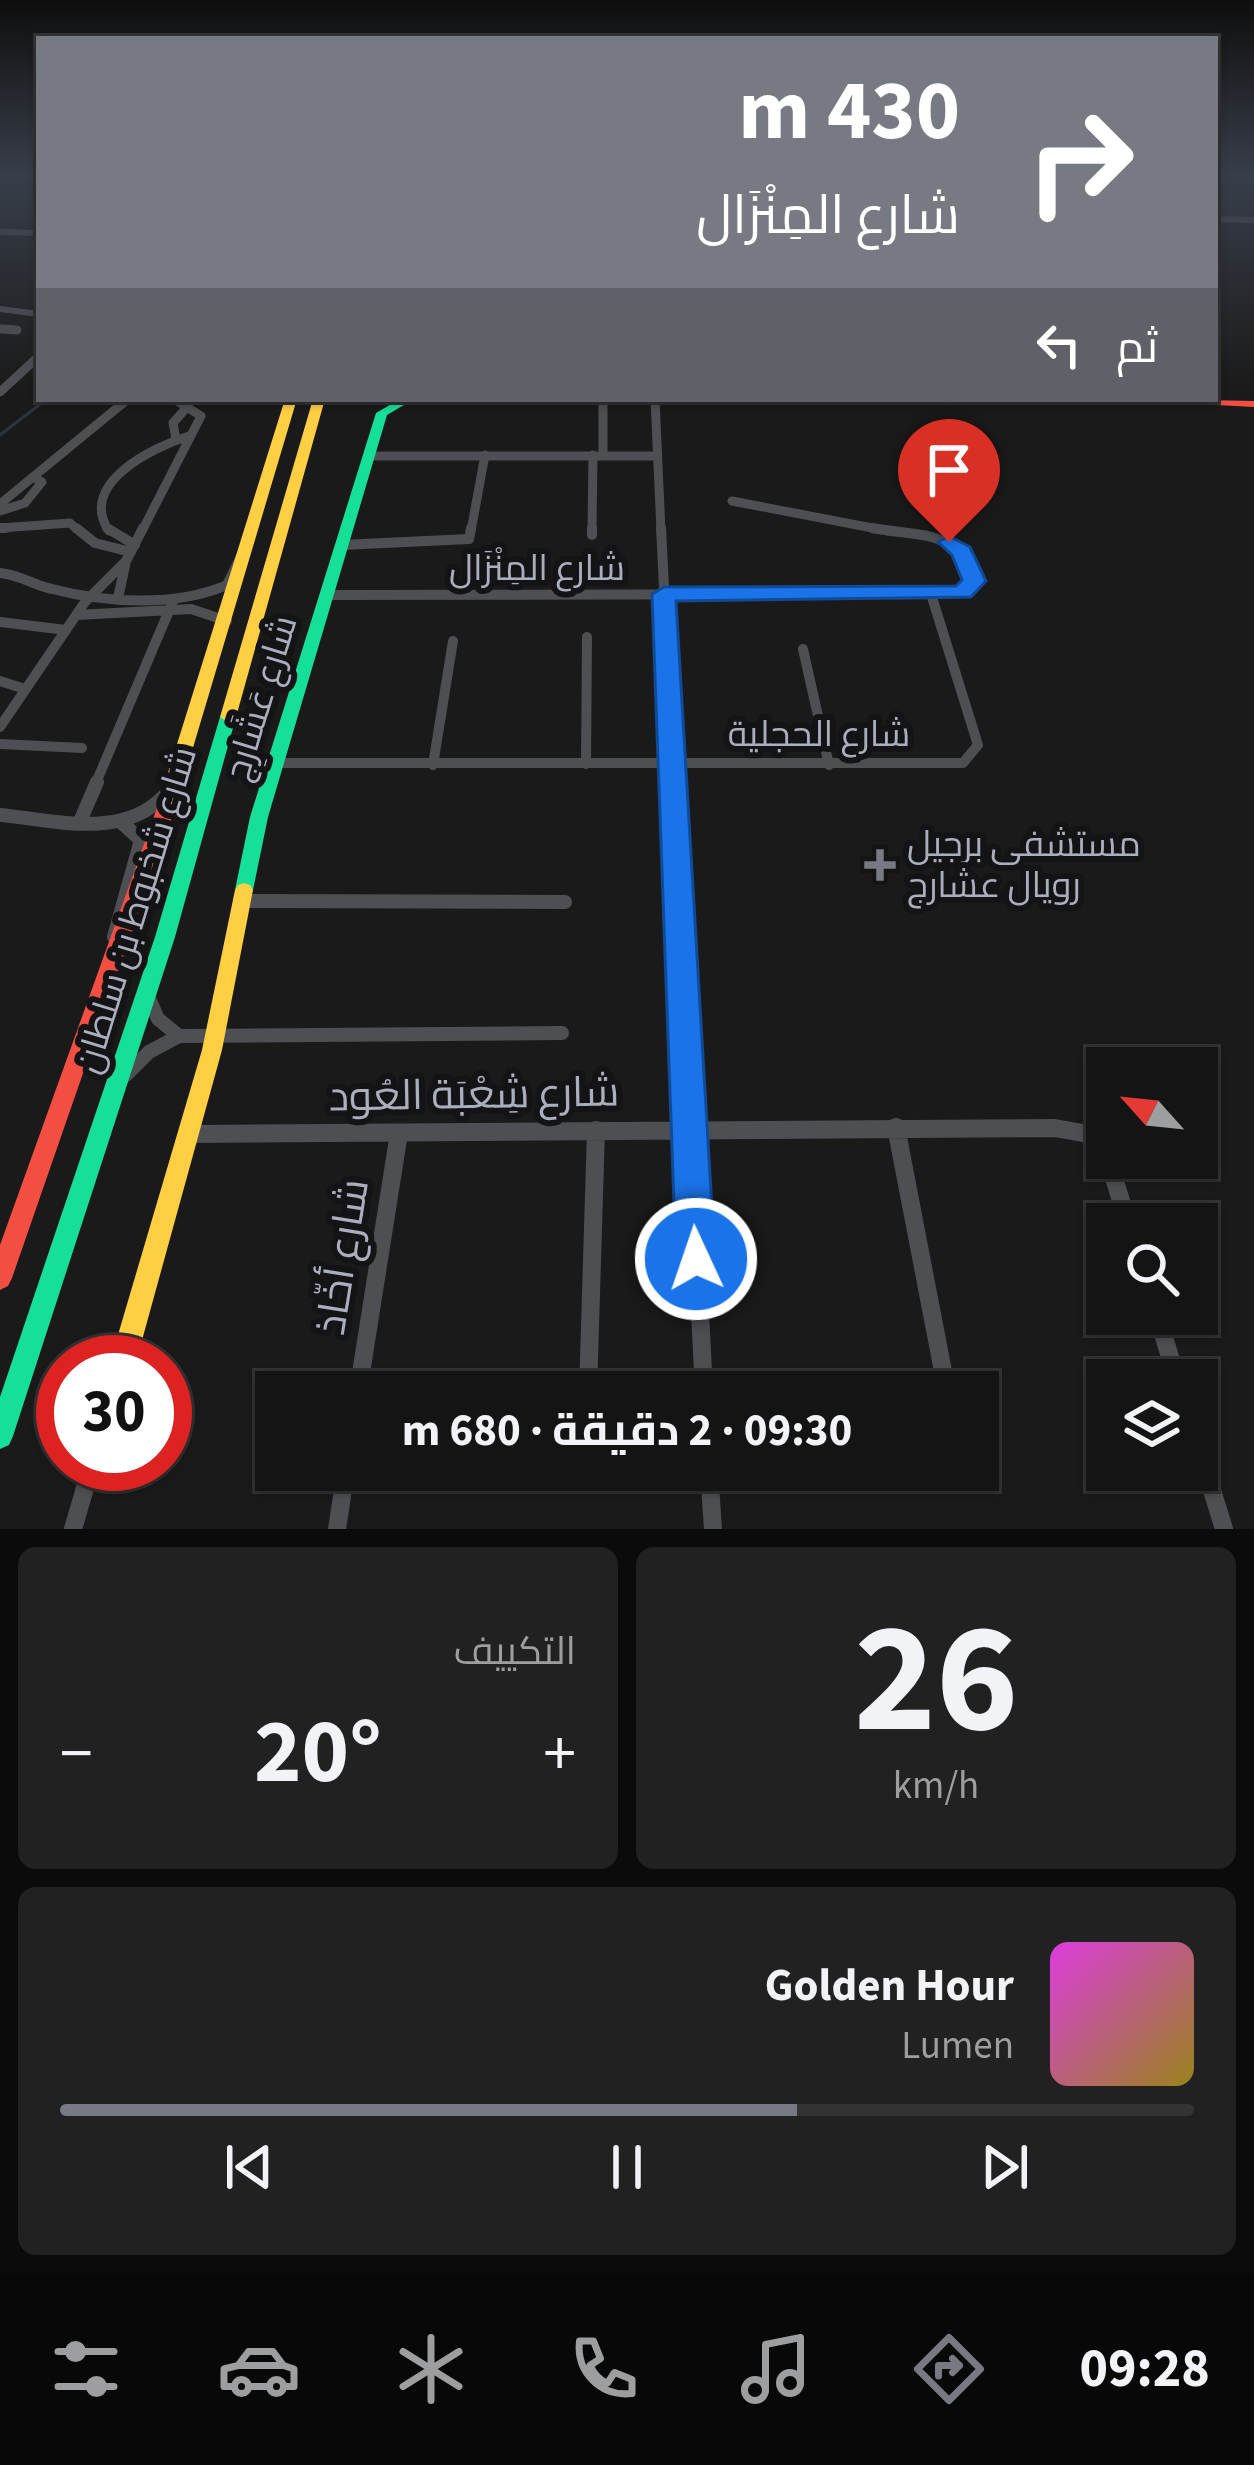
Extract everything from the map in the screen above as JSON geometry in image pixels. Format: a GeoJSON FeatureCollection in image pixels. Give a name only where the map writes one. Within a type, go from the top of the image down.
{"type":"FeatureCollection","features":[{"type":"Feature","properties":{"kind":"main road"},"geometry":{"type":"LineString","coordinates":[[1218,396],[1254,401]]}},
{"type":"Feature","properties":{"kind":"main road"},"geometry":{"type":"LineString","coordinates":[[1218,400],[1254,401]]}},
{"type":"Feature","properties":{"kind":"main road","name":"شارع شخبوط بن سلطان"},"geometry":{"type":"LineString","coordinates":[[0,1278],[194,730],[290,402]]}},
{"type":"Feature","properties":{"kind":"main road","name":"شارع شخبوط بن سلطان"},"geometry":{"type":"LineString","coordinates":[[0,1436],[147,993],[318,402]]}},
{"type":"Feature","properties":{"kind":"main road"},"geometry":{"type":"LineString","coordinates":[[292,488],[318,414],[328,402]]}},
{"type":"Feature","properties":{"kind":"main road","name":"شارع عَشَارِج"},"geometry":{"type":"LineString","coordinates":[[131,1335],[215,1037],[259,817],[383,412],[402,402]]}},
{"type":"Feature","properties":{"kind":"street"},"geometry":{"type":"LineString","coordinates":[[0,309],[36,314]]}},
{"type":"Feature","properties":{"kind":"street"},"geometry":{"type":"LineString","coordinates":[[0,329],[17,330]]}},
{"type":"Feature","properties":{"kind":"street"},"geometry":{"type":"LineString","coordinates":[[0,392],[36,359]]}},
{"type":"Feature","properties":{"kind":"street"},"geometry":{"type":"LineString","coordinates":[[0,507],[14,510],[31,498],[42,482],[33,477],[124,402]]}},
{"type":"Feature","properties":{"kind":"street"},"geometry":{"type":"LineString","coordinates":[[120,602],[131,553],[201,415],[180,402]]}},
{"type":"Feature","properties":{"kind":"street"},"geometry":{"type":"LineString","coordinates":[[592,535],[603,402]]}},
{"type":"Feature","properties":{"kind":"street"},"geometry":{"type":"LineString","coordinates":[[655,402],[687,1126],[703,1371]]}},
{"type":"Feature","properties":{"kind":"street"},"geometry":{"type":"LineString","coordinates":[[176,439],[172,423],[188,406]]}},
{"type":"Feature","properties":{"kind":"street"},"geometry":{"type":"LineString","coordinates":[[131,553],[103,521],[100,503],[115,476],[189,436]]}},
{"type":"Feature","properties":{"kind":"street"},"geometry":{"type":"LineString","coordinates":[[369,455],[657,456]]}},
{"type":"Feature","properties":{"kind":"street"},"geometry":{"type":"LineString","coordinates":[[342,545],[458,544],[473,530],[485,455]]}},
{"type":"Feature","properties":{"kind":"street"},"geometry":{"type":"LineString","coordinates":[[731,501],[953,544],[964,554],[974,585],[962,592],[931,594]]}},
{"type":"Feature","properties":{"kind":"street"},"geometry":{"type":"LineString","coordinates":[[79,528],[103,521]]}},
{"type":"Feature","properties":{"kind":"street"},"geometry":{"type":"LineString","coordinates":[[0,527],[57,522],[79,528],[95,542],[131,553]]}},
{"type":"Feature","properties":{"kind":"street"},"geometry":{"type":"LineString","coordinates":[[172,604],[222,590],[239,552],[254,535]]}},
{"type":"Feature","properties":{"kind":"street"},"geometry":{"type":"LineString","coordinates":[[0,727],[91,595],[131,553]]}},
{"type":"Feature","properties":{"kind":"street"},"geometry":{"type":"LineString","coordinates":[[0,572],[120,602],[209,611],[226,621]]}},
{"type":"Feature","properties":{"kind":"street","name":"شارع المِنْزَال"},"geometry":{"type":"LineString","coordinates":[[327,595],[931,594]]}},
{"type":"Feature","properties":{"kind":"street","name":"شارع الحجلية"},"geometry":{"type":"LineString","coordinates":[[276,763],[957,764],[976,754],[978,745],[931,594]]}},
{"type":"Feature","properties":{"kind":"street"},"geometry":{"type":"LineString","coordinates":[[76,615],[120,602]]}},
{"type":"Feature","properties":{"kind":"street"},"geometry":{"type":"LineString","coordinates":[[81,819],[172,604]]}},
{"type":"Feature","properties":{"kind":"street"},"geometry":{"type":"LineString","coordinates":[[0,622],[66,630]]}},
{"type":"Feature","properties":{"kind":"street"},"geometry":{"type":"LineString","coordinates":[[586,764],[587,637]]}},
{"type":"Feature","properties":{"kind":"street"},"geometry":{"type":"LineString","coordinates":[[433,766],[453,641]]}},
{"type":"Feature","properties":{"kind":"street"},"geometry":{"type":"LineString","coordinates":[[803,649],[829,765]]}},
{"type":"Feature","properties":{"kind":"street"},"geometry":{"type":"LineString","coordinates":[[0,681],[25,688]]}},
{"type":"Feature","properties":{"kind":"street"},"geometry":{"type":"LineString","coordinates":[[120,822],[159,804],[194,730]]}},
{"type":"Feature","properties":{"kind":"street"},"geometry":{"type":"LineString","coordinates":[[0,744],[82,748]]}},
{"type":"Feature","properties":{"kind":"street"},"geometry":{"type":"LineString","coordinates":[[0,815],[120,822],[137,831],[141,840],[117,913],[116,961]]}},
{"type":"Feature","properties":{"kind":"street"},"geometry":{"type":"LineString","coordinates":[[245,902],[566,902]]}},
{"type":"Feature","properties":{"kind":"street"},"geometry":{"type":"LineString","coordinates":[[147,993],[158,1019],[179,1036]]}},
{"type":"Feature","properties":{"kind":"street"},"geometry":{"type":"LineString","coordinates":[[113,1096],[145,1055],[179,1036],[562,1033]]}},
{"type":"Feature","properties":{"kind":"street","name":"شارع شِعْبَة العُود"},"geometry":{"type":"LineString","coordinates":[[190,1134],[687,1126],[1075,1130],[1086,1135]]}},
{"type":"Feature","properties":{"kind":"street"},"geometry":{"type":"LineString","coordinates":[[896,1127],[943,1371]]}},
{"type":"Feature","properties":{"kind":"street"},"geometry":{"type":"LineString","coordinates":[[589,1371],[596,1130]]}},
{"type":"Feature","properties":{"kind":"street","name":"شارع أخّاذ"},"geometry":{"type":"LineString","coordinates":[[361,1371],[399,1133]]}},
{"type":"Feature","properties":{"kind":"street"},"geometry":{"type":"LineString","coordinates":[[73,1529],[84,1491]]}},
{"type":"Feature","properties":{"kind":"street"},"geometry":{"type":"LineString","coordinates":[[337,1529],[343,1491]]}},
{"type":"Feature","properties":{"kind":"street"},"geometry":{"type":"LineString","coordinates":[[710,1491],[713,1529]]}},
{"type":"Feature","properties":{"kind":"street"},"geometry":{"type":"LineString","coordinates":[[1212,1491],[1224,1529]]}},
{"type":"Feature","properties":{"kind":"waterway"},"geometry":{"type":"LineString","coordinates":[[0,435],[43,402]]}},
{"type":"Feature","properties":{"kind":"traffic: fast"},"geometry":{"type":"LineString","coordinates":[[244,890],[259,817],[382,413],[402,402]]}},
{"type":"Feature","properties":{"kind":"traffic: fast"},"geometry":{"type":"LineString","coordinates":[[0,1436],[165,937],[228,717]]}},
{"type":"Feature","properties":{"kind":"traffic: slow"},"geometry":{"type":"LineString","coordinates":[[166,808],[290,402]]}},
{"type":"Feature","properties":{"kind":"traffic: slow"},"geometry":{"type":"LineString","coordinates":[[228,717],[318,402]]}},
{"type":"Feature","properties":{"kind":"traffic: slow"},"geometry":{"type":"LineString","coordinates":[[131,1335],[212,1050],[244,890]]}},
{"type":"Feature","properties":{"kind":"traffic: jam"},"geometry":{"type":"LineString","coordinates":[[1216,402],[1254,404]]}},
{"type":"Feature","properties":{"kind":"traffic: jam"},"geometry":{"type":"LineString","coordinates":[[0,1278],[166,808]]}},
{"type":"Feature","properties":{"kind":"place","name":"مستشفى برجيل رويال عشارج"},"geometry":{"type":"Point","coordinates":[880,865]}},
{"type":"Feature","properties":{"kind":"route"},"geometry":{"type":"LineString","coordinates":[[696,1259],[664,594],[962,592],[972,588],[974,581],[962,551],[949,542]]}}]}
